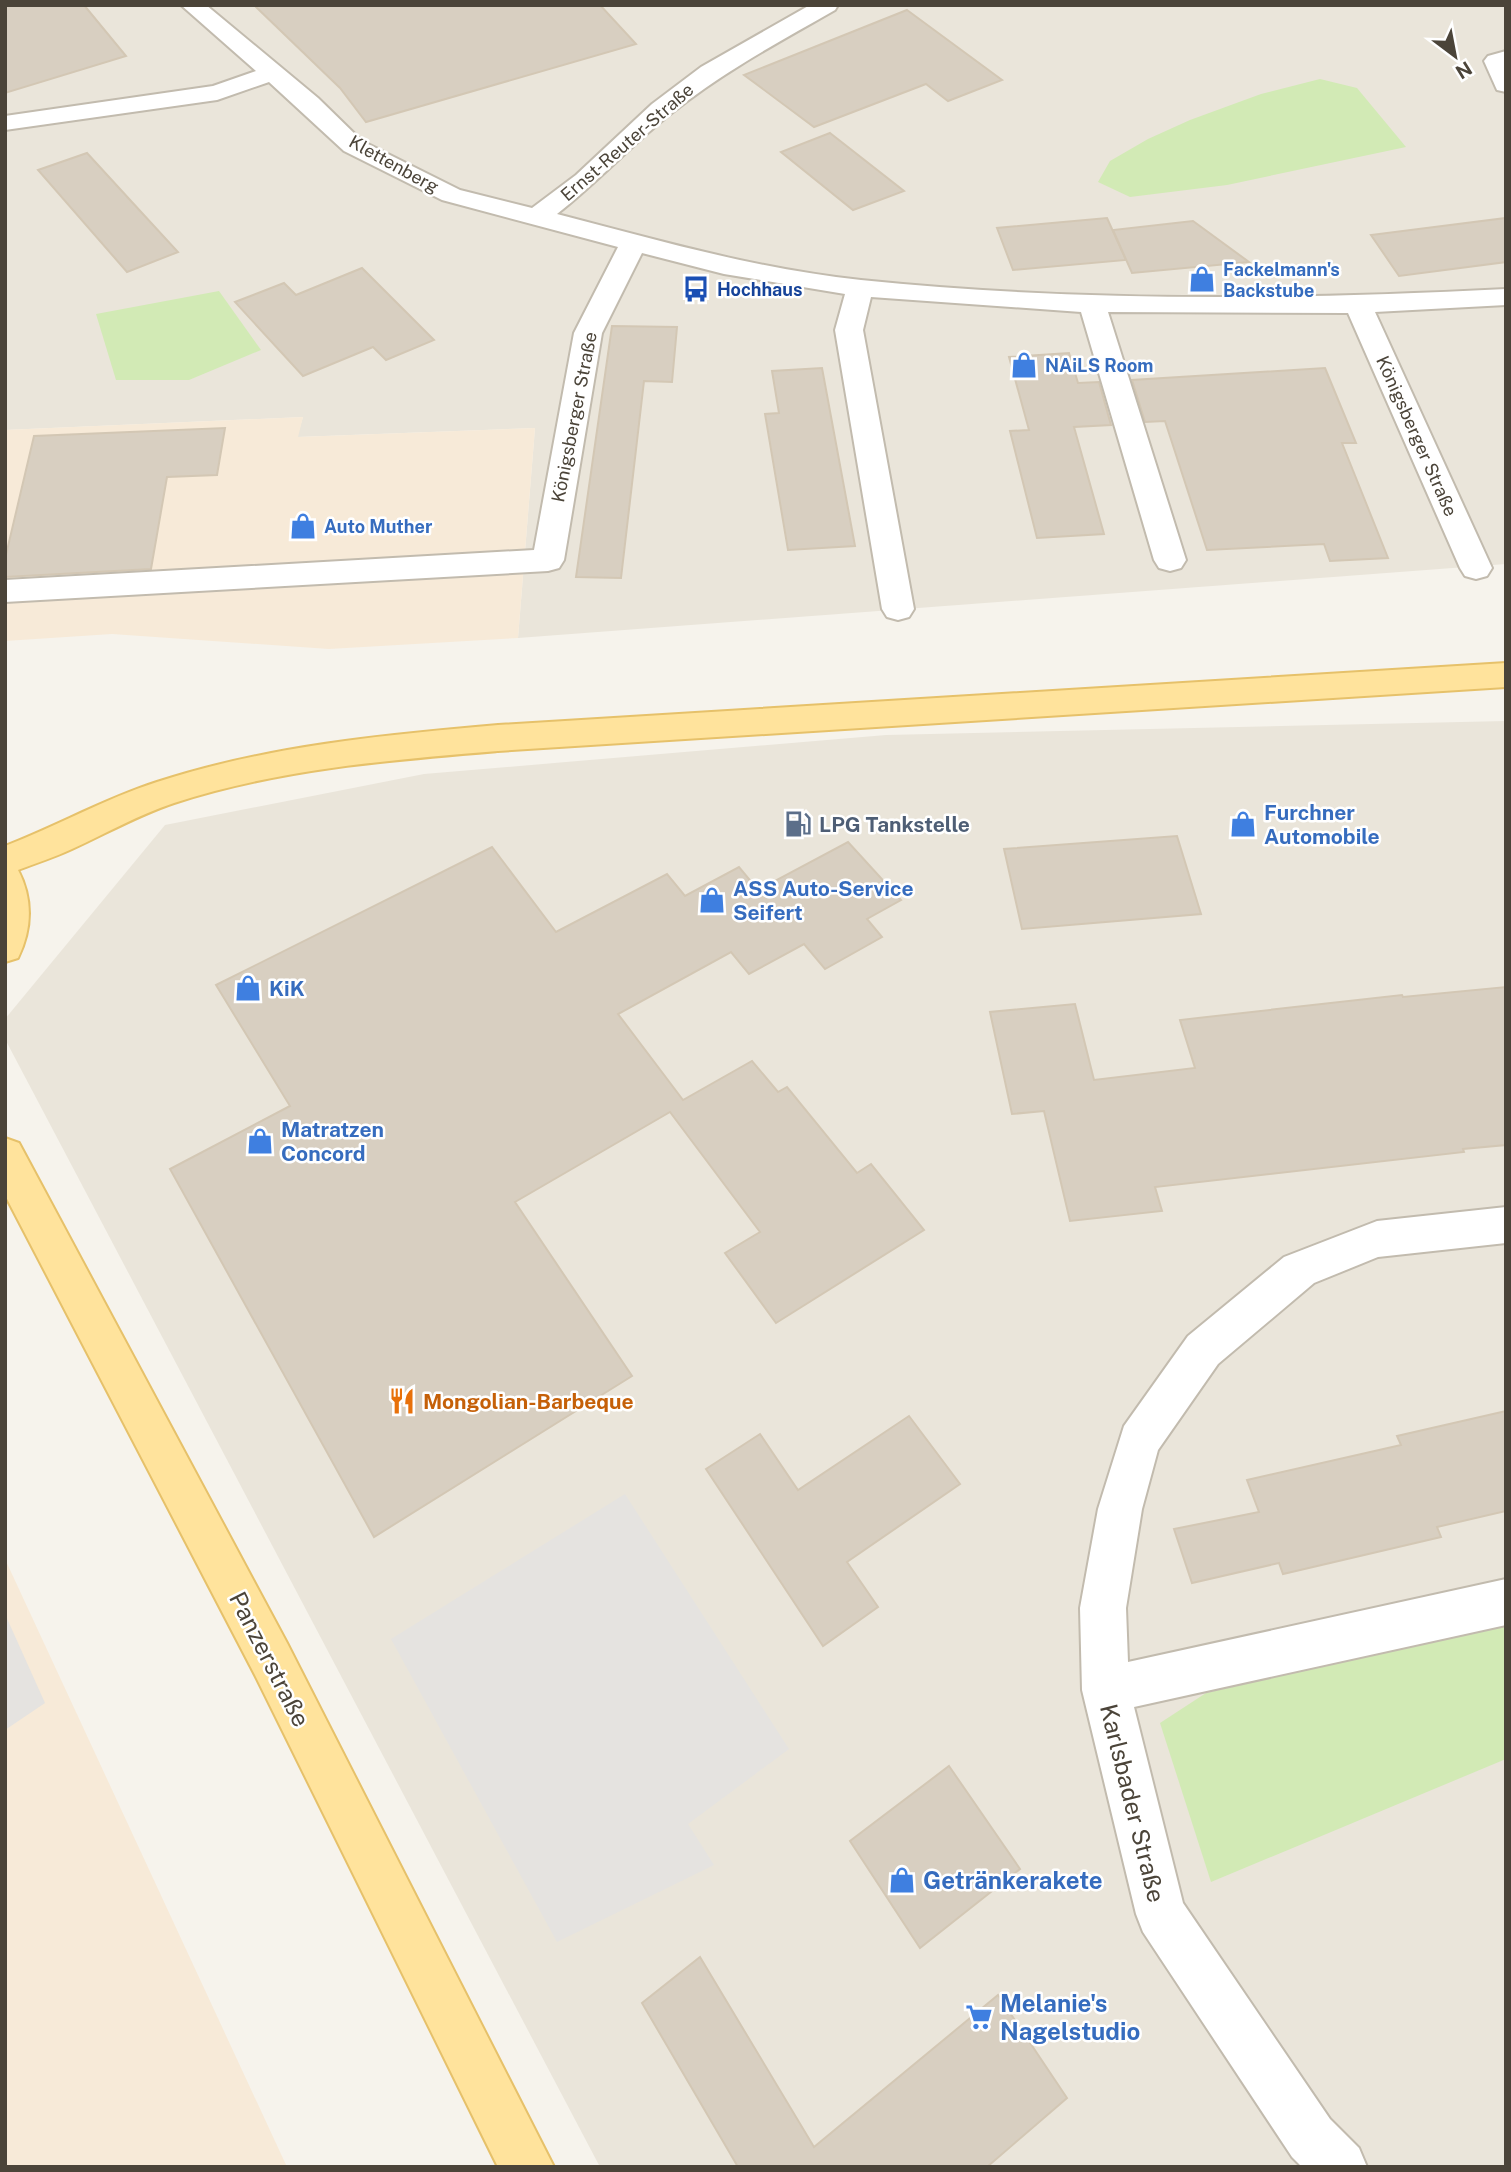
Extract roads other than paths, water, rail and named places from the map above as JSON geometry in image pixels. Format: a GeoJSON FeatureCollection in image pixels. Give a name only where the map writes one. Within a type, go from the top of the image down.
{"type":"FeatureCollection","features":[{"type":"Feature","properties":{"kind":"main road"},"geometry":{"type":"LineString","coordinates":[[5,861],[60,838],[120,808],[172,791],[284,762],[344,752],[498,738],[1506,675]]}},
{"type":"Feature","properties":{"kind":"main road"},"geometry":{"type":"LineString","coordinates":[[5,879],[11,898],[12,918],[5,947]]}},
{"type":"Feature","properties":{"kind":"main road","name":"Panzerstraße"},"geometry":{"type":"LineString","coordinates":[[5,1155],[271,1659],[527,2167]]}},
{"type":"Feature","properties":{"kind":"street","name":"Klettenberg"},"geometry":{"type":"LineString","coordinates":[[192,5],[309,103],[353,146],[451,195],[537,217]]}},
{"type":"Feature","properties":{"kind":"street","name":"Ernst-Reuter-Straße"},"geometry":{"type":"LineString","coordinates":[[537,217],[584,180],[661,109],[710,72],[827,5]]}},
{"type":"Feature","properties":{"kind":"street"},"geometry":{"type":"LineString","coordinates":[[1506,58],[1496,61],[1506,85]]}},
{"type":"Feature","properties":{"kind":"street"},"geometry":{"type":"LineString","coordinates":[[5,123],[216,93],[272,74]]}},
{"type":"Feature","properties":{"kind":"street"},"geometry":{"type":"LineString","coordinates":[[537,217],[724,266],[860,288],[1092,304],[1357,305],[1506,297]]}},
{"type":"Feature","properties":{"kind":"street","name":"Königsberger Straße"},"geometry":{"type":"LineString","coordinates":[[5,591],[548,560],[587,333],[634,242]]}},
{"type":"Feature","properties":{"kind":"street"},"geometry":{"type":"LineString","coordinates":[[860,288],[849,330],[898,609]]}},
{"type":"Feature","properties":{"kind":"street"},"geometry":{"type":"LineString","coordinates":[[1092,304],[1170,559]]}},
{"type":"Feature","properties":{"kind":"street","name":"Königsberger Straße"},"geometry":{"type":"LineString","coordinates":[[1357,305],[1476,568]]}},
{"type":"Feature","properties":{"kind":"street","name":"Karlsbader Straße"},"geometry":{"type":"LineString","coordinates":[[1340,2167],[1311,2138],[1161,1914],[1106,1690],[1103,1608],[1120,1508],[1139,1441],[1203,1350],[1299,1269],[1377,1239],[1506,1225]]}},
{"type":"Feature","properties":{"kind":"street"},"geometry":{"type":"LineString","coordinates":[[1106,1690],[1506,1602]]}},
{"type":"Feature","properties":{"kind":"place","name":"Fackelmann's Backstube"},"geometry":{"type":"Point","coordinates":[1202,279]}},
{"type":"Feature","properties":{"kind":"place","name":"Hochhaus"},"geometry":{"type":"Point","coordinates":[696,289]}},
{"type":"Feature","properties":{"kind":"place","name":"NAiLS Room"},"geometry":{"type":"Point","coordinates":[1024,365]}},
{"type":"Feature","properties":{"kind":"place","name":"Auto Muther"},"geometry":{"type":"Point","coordinates":[303,526]}},
{"type":"Feature","properties":{"kind":"place","name":"LPG Tankstelle"},"geometry":{"type":"Point","coordinates":[798,824]}},
{"type":"Feature","properties":{"kind":"place","name":"Furchner Automobile"},"geometry":{"type":"Point","coordinates":[1243,824]}},
{"type":"Feature","properties":{"kind":"place","name":"ASS Auto-Service Seifert"},"geometry":{"type":"Point","coordinates":[712,900]}},
{"type":"Feature","properties":{"kind":"place","name":"KiK"},"geometry":{"type":"Point","coordinates":[248,988]}},
{"type":"Feature","properties":{"kind":"place","name":"Matratzen Concord"},"geometry":{"type":"Point","coordinates":[260,1141]}},
{"type":"Feature","properties":{"kind":"place","name":"Mongolian-Barbeque"},"geometry":{"type":"Point","coordinates":[402,1401]}},
{"type":"Feature","properties":{"kind":"place","name":"Getränkerakete"},"geometry":{"type":"Point","coordinates":[902,1880]}},
{"type":"Feature","properties":{"kind":"place","name":"Melanie's Nagelstudio"},"geometry":{"type":"Point","coordinates":[979,2017]}}]}
